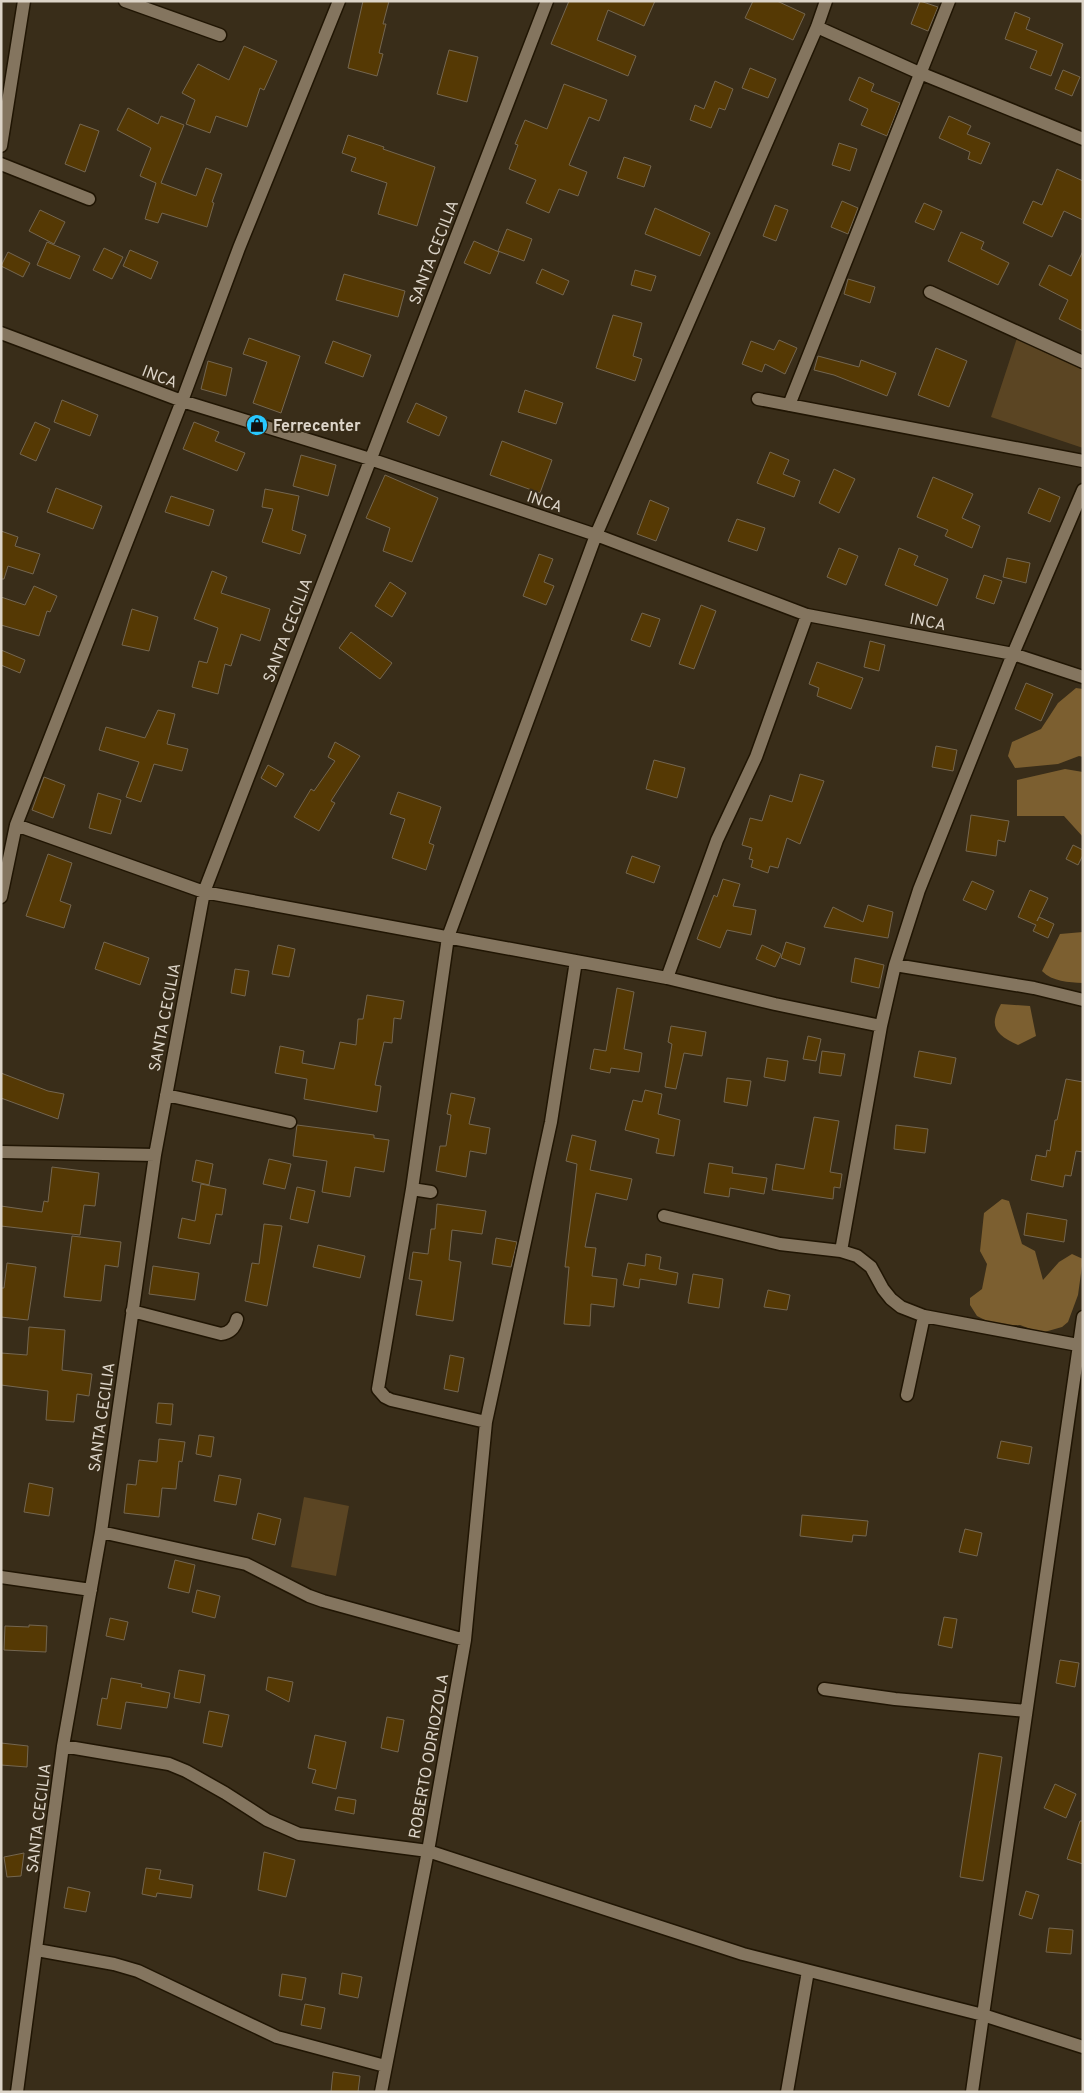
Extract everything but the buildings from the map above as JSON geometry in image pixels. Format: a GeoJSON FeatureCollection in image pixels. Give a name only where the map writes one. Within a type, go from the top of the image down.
{"type":"FeatureCollection","features":[{"type":"Feature","properties":{"kind":"street"},"geometry":{"type":"LineString","coordinates":[[1,146],[24,1]]}},
{"type":"Feature","properties":{"kind":"street"},"geometry":{"type":"LineString","coordinates":[[125,1],[220,35]]}},
{"type":"Feature","properties":{"kind":"street"},"geometry":{"type":"LineString","coordinates":[[1,897],[16,825],[182,401],[239,248],[339,1]]}},
{"type":"Feature","properties":{"kind":"street","name":"SANTA CECILIA"},"geometry":{"type":"LineString","coordinates":[[17,2092],[64,1746],[101,1532],[155,1155],[204,892],[547,1]]}},
{"type":"Feature","properties":{"kind":"street"},"geometry":{"type":"LineString","coordinates":[[486,1422],[392,1400],[380,1394],[378,1389],[412,1189],[448,938],[596,535],[817,27],[826,1]]}},
{"type":"Feature","properties":{"kind":"street"},"geometry":{"type":"LineString","coordinates":[[789,405],[949,1]]}},
{"type":"Feature","properties":{"kind":"street"},"geometry":{"type":"LineString","coordinates":[[817,27],[920,72],[1083,139]]}},
{"type":"Feature","properties":{"kind":"street"},"geometry":{"type":"LineString","coordinates":[[1,164],[89,199]]}},
{"type":"Feature","properties":{"kind":"street"},"geometry":{"type":"LineString","coordinates":[[930,292],[1083,362]]}},
{"type":"Feature","properties":{"kind":"street","name":"INCA"},"geometry":{"type":"LineString","coordinates":[[1,333],[182,401],[370,459],[596,535],[807,615],[1013,654],[1083,677]]}},
{"type":"Feature","properties":{"kind":"street"},"geometry":{"type":"LineString","coordinates":[[758,399],[1083,461]]}},
{"type":"Feature","properties":{"kind":"street"},"geometry":{"type":"LineString","coordinates":[[841,1251],[881,1026],[895,965],[918,890],[1013,654],[1083,490]]}},
{"type":"Feature","properties":{"kind":"street"},"geometry":{"type":"LineString","coordinates":[[666,978],[717,840],[756,757],[807,615]]}},
{"type":"Feature","properties":{"kind":"street"},"geometry":{"type":"LineString","coordinates":[[16,825],[204,892],[666,978],[775,1004],[881,1026]]}},
{"type":"Feature","properties":{"kind":"street","name":"ROBERTO ODRIOZOLA"},"geometry":{"type":"LineString","coordinates":[[381,2092],[428,1851],[465,1640],[486,1422],[551,1122],[576,961]]}},
{"type":"Feature","properties":{"kind":"street"},"geometry":{"type":"LineString","coordinates":[[895,965],[1034,988],[1083,1000]]}},
{"type":"Feature","properties":{"kind":"street"},"geometry":{"type":"LineString","coordinates":[[166,1095],[290,1122]]}},
{"type":"Feature","properties":{"kind":"street"},"geometry":{"type":"LineString","coordinates":[[1,1152],[155,1155]]}},
{"type":"Feature","properties":{"kind":"street"},"geometry":{"type":"LineString","coordinates":[[412,1189],[431,1192]]}},
{"type":"Feature","properties":{"kind":"street"},"geometry":{"type":"LineString","coordinates":[[664,1216],[780,1244],[841,1251],[857,1256],[871,1267],[883,1289],[901,1307],[924,1316],[1078,1345]]}},
{"type":"Feature","properties":{"kind":"street"},"geometry":{"type":"LineString","coordinates":[[132,1311],[221,1334],[230,1331],[236,1325],[237,1319]]}},
{"type":"Feature","properties":{"kind":"street"},"geometry":{"type":"LineString","coordinates":[[907,1395],[924,1316]]}},
{"type":"Feature","properties":{"kind":"street"},"geometry":{"type":"LineString","coordinates":[[972,2092],[1083,1317]]}},
{"type":"Feature","properties":{"kind":"street"},"geometry":{"type":"LineString","coordinates":[[101,1532],[246,1564],[323,1601],[465,1640]]}},
{"type":"Feature","properties":{"kind":"street"},"geometry":{"type":"LineString","coordinates":[[1,1578],[91,1590]]}},
{"type":"Feature","properties":{"kind":"street"},"geometry":{"type":"LineString","coordinates":[[824,1689],[895,1699],[1026,1711]]}},
{"type":"Feature","properties":{"kind":"street"},"geometry":{"type":"LineString","coordinates":[[64,1746],[169,1764],[186,1770],[267,1820],[299,1834],[428,1851],[743,1954],[983,2015],[1082,2043]]}},
{"type":"Feature","properties":{"kind":"street"},"geometry":{"type":"LineString","coordinates":[[37,1950],[114,1964],[138,1971],[277,2038],[385,2066]]}},
{"type":"Feature","properties":{"kind":"street"},"geometry":{"type":"LineString","coordinates":[[787,2092],[808,1971]]}},
{"type":"Feature","properties":{"kind":"shaded area"},"geometry":{"type":"Polygon","coordinates":[[[1017,338],[1083,360],[1083,448],[991,417],[1017,338]]]}},
{"type":"Feature","properties":{"kind":"shaded area"},"geometry":{"type":"Polygon","coordinates":[[[1076,688],[1083,689],[1083,757],[1079,756],[1058,764],[1015,768],[1008,756],[1012,742],[1041,729],[1058,703],[1076,688]]]}},
{"type":"Feature","properties":{"kind":"shaded area"},"geometry":{"type":"Polygon","coordinates":[[[1065,769],[1083,772],[1083,837],[1064,816],[1017,816],[1017,780],[1065,769]]]}},
{"type":"Feature","properties":{"kind":"shaded area"},"geometry":{"type":"Polygon","coordinates":[[[1083,932],[1083,983],[1066,982],[1046,975],[1042,971],[1060,934],[1083,932]]]}},
{"type":"Feature","properties":{"kind":"shaded area"},"geometry":{"type":"Polygon","coordinates":[[[1001,1004],[1030,1006],[1036,1036],[1018,1045],[1004,1038],[996,1029],[995,1024],[997,1012],[1001,1004]]]}},
{"type":"Feature","properties":{"kind":"shaded area"},"geometry":{"type":"Polygon","coordinates":[[[1002,1199],[1009,1201],[1022,1244],[1035,1251],[1043,1280],[1059,1262],[1072,1254],[1083,1259],[1078,1295],[1068,1322],[1062,1327],[1041,1333],[1020,1325],[997,1326],[977,1316],[970,1305],[970,1298],[982,1289],[987,1264],[980,1251],[984,1213],[1002,1199]]]}},
{"type":"Feature","properties":{"kind":"shaded area"},"geometry":{"type":"Polygon","coordinates":[[[304,1497],[349,1506],[336,1576],[291,1567],[304,1497]]]}},
{"type":"Feature","properties":{"kind":"place","name":"Ferrecenter"},"geometry":{"type":"Point","coordinates":[257,425]}}]}
